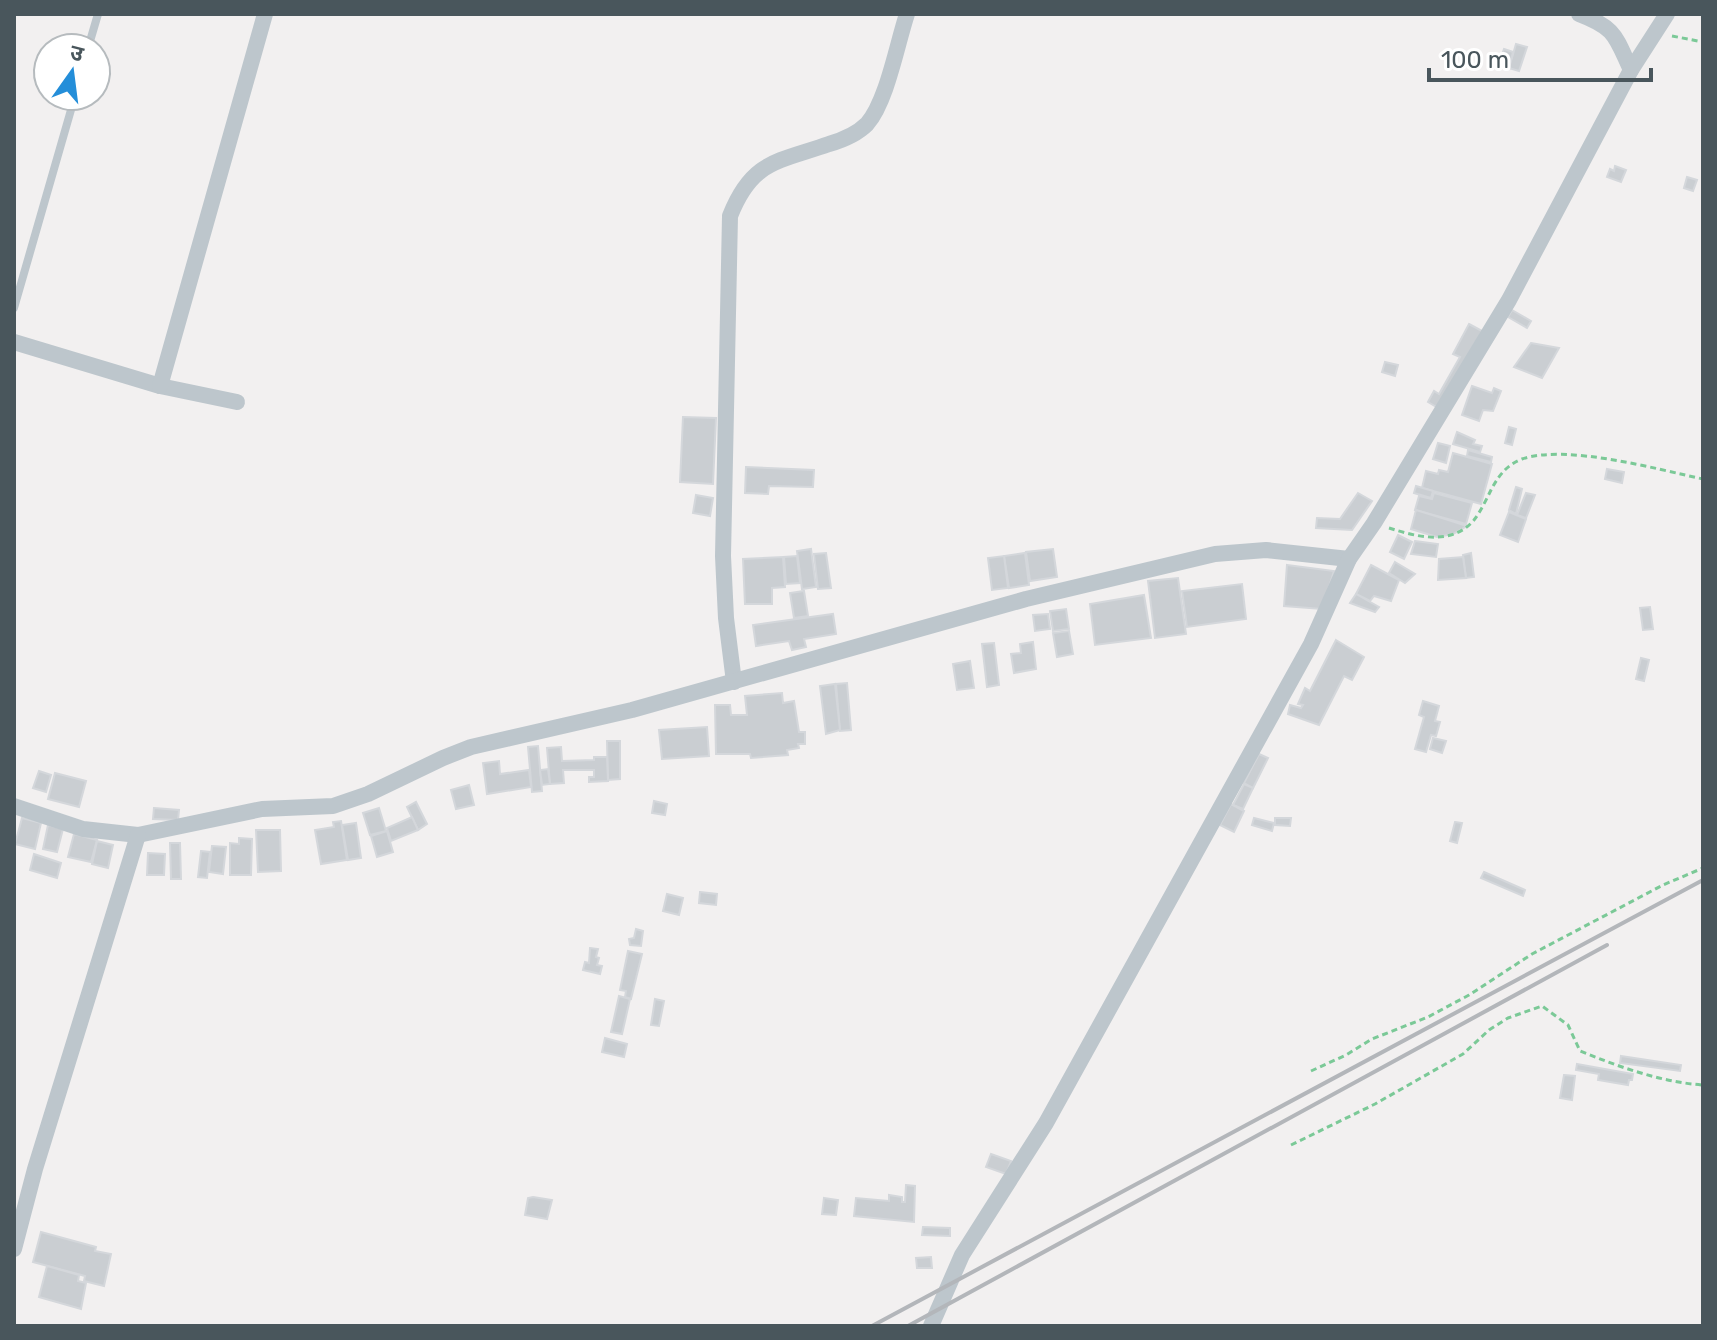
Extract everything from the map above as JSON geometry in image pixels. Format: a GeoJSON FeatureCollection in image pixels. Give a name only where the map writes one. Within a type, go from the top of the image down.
{"type":"FeatureCollection","features":[{"type":"Feature","properties":{"kind":"street"},"geometry":{"type":"LineString","coordinates":[[160,386],[265,14]]}},
{"type":"Feature","properties":{"kind":"street"},"geometry":{"type":"LineString","coordinates":[[734,682],[726,618],[723,556],[730,216],[739,195],[757,171],[849,138],[864,126],[878,109],[907,14]]}},
{"type":"Feature","properties":{"kind":"street"},"geometry":{"type":"LineString","coordinates":[[1579,14],[1606,25],[1614,32],[1631,70]]}},
{"type":"Feature","properties":{"kind":"street"},"geometry":{"type":"LineString","coordinates":[[931,1326],[962,1255],[1046,1123],[1311,644],[1349,559],[1509,300],[1631,70],[1667,14]]}},
{"type":"Feature","properties":{"kind":"street"},"geometry":{"type":"LineString","coordinates":[[14,342],[160,386],[237,402]]}},
{"type":"Feature","properties":{"kind":"street"},"geometry":{"type":"LineString","coordinates":[[14,806],[83,829],[138,835],[262,809],[333,806],[368,794],[471,747],[632,710],[1026,599],[1215,554],[1266,550],[1349,559]]}},
{"type":"Feature","properties":{"kind":"street"},"geometry":{"type":"LineString","coordinates":[[14,1249],[35,1169],[138,835]]}},
{"type":"Feature","properties":{"kind":"lane"},"geometry":{"type":"LineString","coordinates":[[14,308],[70,112]]}},
{"type":"Feature","properties":{"kind":"path"},"geometry":{"type":"LineString","coordinates":[[1657,33],[1703,42]]}},
{"type":"Feature","properties":{"kind":"path"},"geometry":{"type":"LineString","coordinates":[[1374,523],[1412,536],[1442,538],[1452,534],[1473,520],[1501,472],[1526,458],[1578,455],[1703,479]]}},
{"type":"Feature","properties":{"kind":"path"},"geometry":{"type":"LineString","coordinates":[[1311,1071],[1372,1039],[1428,1017],[1469,995],[1532,954],[1663,885],[1703,868]]}},
{"type":"Feature","properties":{"kind":"path"},"geometry":{"type":"LineString","coordinates":[[1291,1145],[1375,1104],[1463,1054],[1489,1030],[1508,1018],[1542,1006],[1568,1025],[1580,1051],[1619,1067],[1675,1083],[1703,1085]]}},
{"type":"Feature","properties":{"kind":"building"},"geometry":{"type":"Polygon","coordinates":[[[1516,44],[1527,47],[1519,71],[1509,68],[1516,44]]]}},
{"type":"Feature","properties":{"kind":"building"},"geometry":{"type":"Polygon","coordinates":[[[1504,49],[1513,52],[1509,67],[1499,63],[1504,49]]]}},
{"type":"Feature","properties":{"kind":"building"},"geometry":{"type":"Polygon","coordinates":[[[1615,166],[1626,170],[1621,182],[1607,177],[1615,166]]]}},
{"type":"Feature","properties":{"kind":"building"},"geometry":{"type":"Polygon","coordinates":[[[1687,177],[1697,180],[1693,191],[1684,188],[1687,177]]]}},
{"type":"Feature","properties":{"kind":"building"},"geometry":{"type":"Polygon","coordinates":[[[1512,310],[1531,321],[1527,328],[1508,317],[1512,310]]]}},
{"type":"Feature","properties":{"kind":"building"},"geometry":{"type":"Polygon","coordinates":[[[1469,324],[1482,331],[1440,409],[1428,402],[1434,391],[1439,394],[1460,357],[1453,354],[1469,324]]]}},
{"type":"Feature","properties":{"kind":"building"},"geometry":{"type":"Polygon","coordinates":[[[1531,343],[1559,348],[1542,378],[1514,367],[1531,343]]]}},
{"type":"Feature","properties":{"kind":"building"},"geometry":{"type":"Polygon","coordinates":[[[1385,362],[1398,365],[1395,376],[1382,372],[1385,362]]]}},
{"type":"Feature","properties":{"kind":"building"},"geometry":{"type":"Polygon","coordinates":[[[1472,386],[1492,393],[1494,388],[1501,391],[1493,411],[1483,410],[1479,421],[1462,415],[1472,386]]]}},
{"type":"Feature","properties":{"kind":"building"},"geometry":{"type":"Polygon","coordinates":[[[683,417],[716,418],[713,484],[680,482],[683,417]]]}},
{"type":"Feature","properties":{"kind":"building"},"geometry":{"type":"Polygon","coordinates":[[[1509,427],[1516,429],[1512,445],[1505,443],[1509,427]]]}},
{"type":"Feature","properties":{"kind":"building"},"geometry":{"type":"Polygon","coordinates":[[[1457,432],[1475,440],[1473,444],[1482,446],[1480,452],[1453,444],[1457,432]]]}},
{"type":"Feature","properties":{"kind":"building"},"geometry":{"type":"Polygon","coordinates":[[[1438,443],[1450,446],[1446,463],[1433,459],[1438,443]]]}},
{"type":"Feature","properties":{"kind":"building"},"geometry":{"type":"Polygon","coordinates":[[[1468,450],[1492,457],[1491,462],[1467,456],[1468,450]]]}},
{"type":"Feature","properties":{"kind":"building"},"geometry":{"type":"Polygon","coordinates":[[[1453,453],[1492,464],[1481,504],[1422,488],[1426,471],[1438,474],[1439,470],[1448,472],[1453,453]]]}},
{"type":"Feature","properties":{"kind":"building"},"geometry":{"type":"Polygon","coordinates":[[[746,467],[814,470],[813,487],[769,486],[768,494],[745,493],[746,467]]]}},
{"type":"Feature","properties":{"kind":"building"},"geometry":{"type":"Polygon","coordinates":[[[1607,469],[1624,472],[1622,483],[1605,479],[1607,469]]]}},
{"type":"Feature","properties":{"kind":"building"},"geometry":{"type":"Polygon","coordinates":[[[1416,486],[1433,491],[1431,498],[1414,493],[1416,486]]]}},
{"type":"Feature","properties":{"kind":"building"},"geometry":{"type":"Polygon","coordinates":[[[1516,487],[1522,489],[1516,514],[1509,510],[1516,487]]]}},
{"type":"Feature","properties":{"kind":"building"},"geometry":{"type":"Polygon","coordinates":[[[1358,493],[1372,501],[1352,530],[1316,528],[1317,518],[1340,519],[1358,493]]]}},
{"type":"Feature","properties":{"kind":"building"},"geometry":{"type":"Polygon","coordinates":[[[1434,493],[1472,503],[1466,524],[1415,510],[1419,496],[1432,499],[1434,493]]]}},
{"type":"Feature","properties":{"kind":"building"},"geometry":{"type":"Polygon","coordinates":[[[1526,493],[1535,495],[1526,518],[1517,515],[1526,493]]]}},
{"type":"Feature","properties":{"kind":"building"},"geometry":{"type":"Polygon","coordinates":[[[696,495],[713,498],[710,516],[693,513],[696,495]]]}},
{"type":"Feature","properties":{"kind":"building"},"geometry":{"type":"Polygon","coordinates":[[[1416,510],[1467,526],[1453,534],[1437,537],[1411,529],[1416,510]]]}},
{"type":"Feature","properties":{"kind":"building"},"geometry":{"type":"Polygon","coordinates":[[[1509,512],[1526,519],[1518,542],[1500,535],[1509,512]]]}},
{"type":"Feature","properties":{"kind":"building"},"geometry":{"type":"Polygon","coordinates":[[[1398,535],[1412,542],[1404,559],[1390,552],[1398,535]]]}},
{"type":"Feature","properties":{"kind":"building"},"geometry":{"type":"Polygon","coordinates":[[[1415,541],[1438,544],[1436,557],[1411,554],[1415,541]]]}},
{"type":"Feature","properties":{"kind":"building"},"geometry":{"type":"Polygon","coordinates":[[[811,549],[816,587],[802,589],[797,551],[811,549]]]}},
{"type":"Feature","properties":{"kind":"building"},"geometry":{"type":"Polygon","coordinates":[[[1053,549],[1057,577],[1030,581],[1026,552],[1053,549]]]}},
{"type":"Feature","properties":{"kind":"building"},"geometry":{"type":"Polygon","coordinates":[[[826,553],[831,588],[818,589],[814,554],[826,553]]]}},
{"type":"Feature","properties":{"kind":"building"},"geometry":{"type":"Polygon","coordinates":[[[1025,553],[1029,585],[1009,588],[1004,556],[1025,553]]]}},
{"type":"Feature","properties":{"kind":"building"},"geometry":{"type":"Polygon","coordinates":[[[1471,553],[1474,577],[1466,578],[1463,555],[1471,553]]]}},
{"type":"Feature","properties":{"kind":"building"},"geometry":{"type":"Polygon","coordinates":[[[797,556],[800,583],[786,584],[784,557],[797,556]]]}},
{"type":"Feature","properties":{"kind":"building"},"geometry":{"type":"Polygon","coordinates":[[[1004,556],[1008,588],[992,590],[988,558],[1004,556]]]}},
{"type":"Feature","properties":{"kind":"building"},"geometry":{"type":"Polygon","coordinates":[[[783,557],[785,587],[772,588],[772,604],[745,604],[743,559],[783,557]]]}},
{"type":"Feature","properties":{"kind":"building"},"geometry":{"type":"Polygon","coordinates":[[[1463,557],[1466,578],[1438,580],[1439,559],[1463,557]]]}},
{"type":"Feature","properties":{"kind":"building"},"geometry":{"type":"Polygon","coordinates":[[[1395,562],[1415,574],[1405,583],[1389,573],[1395,562]]]}},
{"type":"Feature","properties":{"kind":"building"},"geometry":{"type":"Polygon","coordinates":[[[1287,565],[1334,571],[1322,609],[1284,606],[1287,565]]]}},
{"type":"Feature","properties":{"kind":"building"},"geometry":{"type":"Polygon","coordinates":[[[1371,565],[1399,580],[1391,601],[1374,596],[1370,601],[1356,594],[1371,565]]]}},
{"type":"Feature","properties":{"kind":"building"},"geometry":{"type":"Polygon","coordinates":[[[1178,578],[1186,634],[1155,638],[1148,581],[1178,578]]]}},
{"type":"Feature","properties":{"kind":"building"},"geometry":{"type":"Polygon","coordinates":[[[1242,584],[1246,619],[1187,627],[1182,591],[1242,584]]]}},
{"type":"Feature","properties":{"kind":"building"},"geometry":{"type":"Polygon","coordinates":[[[804,591],[808,616],[794,618],[790,593],[804,591]]]}},
{"type":"Feature","properties":{"kind":"building"},"geometry":{"type":"Polygon","coordinates":[[[1356,594],[1379,607],[1375,612],[1350,603],[1356,594]]]}},
{"type":"Feature","properties":{"kind":"building"},"geometry":{"type":"Polygon","coordinates":[[[1144,595],[1151,638],[1095,645],[1090,604],[1144,595]]]}},
{"type":"Feature","properties":{"kind":"building"},"geometry":{"type":"Polygon","coordinates":[[[1650,607],[1653,629],[1643,630],[1640,608],[1650,607]]]}},
{"type":"Feature","properties":{"kind":"building"},"geometry":{"type":"Polygon","coordinates":[[[1066,609],[1069,629],[1053,631],[1050,611],[1066,609]]]}},
{"type":"Feature","properties":{"kind":"building"},"geometry":{"type":"Polygon","coordinates":[[[833,614],[836,634],[804,639],[806,647],[792,650],[789,641],[756,646],[753,625],[833,614]]]}},
{"type":"Feature","properties":{"kind":"building"},"geometry":{"type":"Polygon","coordinates":[[[1048,614],[1050,629],[1035,631],[1033,615],[1048,614]]]}},
{"type":"Feature","properties":{"kind":"building"},"geometry":{"type":"Polygon","coordinates":[[[1069,631],[1073,654],[1057,657],[1053,633],[1069,631]]]}},
{"type":"Feature","properties":{"kind":"building"},"geometry":{"type":"Polygon","coordinates":[[[1336,640],[1364,657],[1352,680],[1344,676],[1319,725],[1288,714],[1290,705],[1301,708],[1303,705],[1298,704],[1305,688],[1310,691],[1336,640]]]}},
{"type":"Feature","properties":{"kind":"building"},"geometry":{"type":"Polygon","coordinates":[[[1033,642],[1036,669],[1014,673],[1011,654],[1021,653],[1020,644],[1033,642]]]}},
{"type":"Feature","properties":{"kind":"building"},"geometry":{"type":"Polygon","coordinates":[[[994,643],[999,685],[987,687],[982,644],[994,643]]]}},
{"type":"Feature","properties":{"kind":"building"},"geometry":{"type":"Polygon","coordinates":[[[1641,658],[1649,660],[1644,681],[1636,679],[1641,658]]]}},
{"type":"Feature","properties":{"kind":"building"},"geometry":{"type":"Polygon","coordinates":[[[970,661],[974,688],[957,690],[953,664],[970,661]]]}},
{"type":"Feature","properties":{"kind":"building"},"geometry":{"type":"Polygon","coordinates":[[[847,683],[851,730],[840,731],[836,684],[847,683]]]}},
{"type":"Feature","properties":{"kind":"building"},"geometry":{"type":"Polygon","coordinates":[[[835,684],[840,730],[826,734],[820,686],[835,684]]]}},
{"type":"Feature","properties":{"kind":"building"},"geometry":{"type":"Polygon","coordinates":[[[782,693],[783,703],[794,701],[799,732],[805,732],[805,744],[787,750],[788,755],[751,758],[750,754],[716,754],[715,705],[730,705],[731,715],[747,715],[745,696],[782,693]]]}},
{"type":"Feature","properties":{"kind":"building"},"geometry":{"type":"Polygon","coordinates":[[[1423,701],[1439,706],[1435,721],[1440,722],[1436,736],[1431,735],[1426,752],[1415,749],[1424,717],[1419,715],[1423,701]]]}},
{"type":"Feature","properties":{"kind":"building"},"geometry":{"type":"Polygon","coordinates":[[[707,727],[709,756],[662,759],[659,730],[707,727]]]}},
{"type":"Feature","properties":{"kind":"building"},"geometry":{"type":"Polygon","coordinates":[[[1433,738],[1446,741],[1442,753],[1430,749],[1433,738]]]}},
{"type":"Feature","properties":{"kind":"building"},"geometry":{"type":"Polygon","coordinates":[[[607,741],[620,741],[620,779],[608,780],[607,741]]]}},
{"type":"Feature","properties":{"kind":"building"},"geometry":{"type":"Polygon","coordinates":[[[538,746],[542,791],[532,792],[528,747],[538,746]]]}},
{"type":"Feature","properties":{"kind":"building"},"geometry":{"type":"Polygon","coordinates":[[[561,747],[562,761],[607,757],[608,781],[589,782],[589,777],[594,777],[594,770],[563,770],[564,783],[550,784],[547,748],[561,747]]]}},
{"type":"Feature","properties":{"kind":"building"},"geometry":{"type":"Polygon","coordinates":[[[1259,754],[1268,758],[1253,788],[1244,783],[1259,754]]]}},
{"type":"Feature","properties":{"kind":"building"},"geometry":{"type":"Polygon","coordinates":[[[499,761],[500,774],[529,770],[531,787],[487,794],[483,763],[499,761]]]}},
{"type":"Feature","properties":{"kind":"building"},"geometry":{"type":"Polygon","coordinates":[[[548,769],[550,784],[542,785],[540,770],[548,769]]]}},
{"type":"Feature","properties":{"kind":"building"},"geometry":{"type":"Polygon","coordinates":[[[39,771],[51,775],[46,792],[33,788],[39,771]]]}},
{"type":"Feature","properties":{"kind":"building"},"geometry":{"type":"Polygon","coordinates":[[[55,773],[86,781],[79,807],[48,799],[55,773]]]}},
{"type":"Feature","properties":{"kind":"building"},"geometry":{"type":"Polygon","coordinates":[[[1244,784],[1253,788],[1243,809],[1233,805],[1244,784]]]}},
{"type":"Feature","properties":{"kind":"building"},"geometry":{"type":"Polygon","coordinates":[[[469,785],[474,805],[456,809],[451,790],[469,785]]]}},
{"type":"Feature","properties":{"kind":"building"},"geometry":{"type":"Polygon","coordinates":[[[654,801],[667,804],[665,815],[652,813],[654,801]]]}},
{"type":"Feature","properties":{"kind":"building"},"geometry":{"type":"Polygon","coordinates":[[[416,802],[427,824],[418,830],[407,807],[416,802]]]}},
{"type":"Feature","properties":{"kind":"building"},"geometry":{"type":"Polygon","coordinates":[[[1231,804],[1244,811],[1234,832],[1220,825],[1231,804]]]}},
{"type":"Feature","properties":{"kind":"building"},"geometry":{"type":"Polygon","coordinates":[[[154,808],[179,810],[178,820],[153,819],[154,808]]]}},
{"type":"Feature","properties":{"kind":"building"},"geometry":{"type":"Polygon","coordinates":[[[379,808],[386,831],[370,835],[363,813],[379,808]]]}},
{"type":"Feature","properties":{"kind":"building"},"geometry":{"type":"Polygon","coordinates":[[[412,817],[418,830],[391,841],[387,828],[412,817]]]}},
{"type":"Feature","properties":{"kind":"building"},"geometry":{"type":"Polygon","coordinates":[[[22,818],[41,823],[35,849],[15,844],[22,818]]]}},
{"type":"Feature","properties":{"kind":"building"},"geometry":{"type":"Polygon","coordinates":[[[1254,818],[1274,823],[1272,831],[1252,825],[1254,818]]]}},
{"type":"Feature","properties":{"kind":"building"},"geometry":{"type":"Polygon","coordinates":[[[1275,818],[1291,818],[1290,826],[1275,825],[1275,818]]]}},
{"type":"Feature","properties":{"kind":"building"},"geometry":{"type":"Polygon","coordinates":[[[341,821],[347,860],[321,864],[315,830],[334,827],[333,822],[341,821]]]}},
{"type":"Feature","properties":{"kind":"building"},"geometry":{"type":"Polygon","coordinates":[[[1455,822],[1462,823],[1457,843],[1450,841],[1455,822]]]}},
{"type":"Feature","properties":{"kind":"building"},"geometry":{"type":"Polygon","coordinates":[[[356,823],[361,858],[348,860],[342,825],[356,823]]]}},
{"type":"Feature","properties":{"kind":"building"},"geometry":{"type":"Polygon","coordinates":[[[48,825],[63,829],[57,852],[43,849],[48,825]]]}},
{"type":"Feature","properties":{"kind":"building"},"geometry":{"type":"Polygon","coordinates":[[[256,830],[280,830],[281,871],[258,872],[256,830]]]}},
{"type":"Feature","properties":{"kind":"building"},"geometry":{"type":"Polygon","coordinates":[[[387,831],[393,852],[377,857],[371,836],[387,831]]]}},
{"type":"Feature","properties":{"kind":"building"},"geometry":{"type":"Polygon","coordinates":[[[74,834],[97,840],[91,862],[68,857],[74,834]]]}},
{"type":"Feature","properties":{"kind":"building"},"geometry":{"type":"Polygon","coordinates":[[[239,838],[252,839],[251,875],[230,875],[230,843],[239,844],[239,838]]]}},
{"type":"Feature","properties":{"kind":"building"},"geometry":{"type":"Polygon","coordinates":[[[97,841],[113,845],[108,868],[92,864],[97,841]]]}},
{"type":"Feature","properties":{"kind":"building"},"geometry":{"type":"Polygon","coordinates":[[[170,843],[180,843],[181,879],[171,879],[170,843]]]}},
{"type":"Feature","properties":{"kind":"building"},"geometry":{"type":"Polygon","coordinates":[[[212,846],[226,847],[223,874],[209,872],[212,846]]]}},
{"type":"Feature","properties":{"kind":"building"},"geometry":{"type":"Polygon","coordinates":[[[201,851],[210,852],[207,878],[198,877],[201,851]]]}},
{"type":"Feature","properties":{"kind":"building"},"geometry":{"type":"Polygon","coordinates":[[[148,853],[165,854],[164,875],[147,875],[148,853]]]}},
{"type":"Feature","properties":{"kind":"building"},"geometry":{"type":"Polygon","coordinates":[[[34,854],[61,863],[57,878],[30,870],[34,854]]]}},
{"type":"Feature","properties":{"kind":"building"},"geometry":{"type":"Polygon","coordinates":[[[1484,872],[1525,890],[1523,896],[1481,878],[1484,872]]]}},
{"type":"Feature","properties":{"kind":"building"},"geometry":{"type":"Polygon","coordinates":[[[700,892],[717,894],[716,905],[699,903],[700,892]]]}},
{"type":"Feature","properties":{"kind":"building"},"geometry":{"type":"Polygon","coordinates":[[[667,894],[683,898],[679,915],[663,911],[667,894]]]}},
{"type":"Feature","properties":{"kind":"building"},"geometry":{"type":"Polygon","coordinates":[[[636,929],[643,931],[641,946],[630,945],[629,939],[634,938],[636,929]]]}},
{"type":"Feature","properties":{"kind":"building"},"geometry":{"type":"Polygon","coordinates":[[[590,948],[598,949],[597,965],[602,966],[600,974],[583,970],[585,962],[589,963],[590,948]]]}},
{"type":"Feature","properties":{"kind":"building"},"geometry":{"type":"Polygon","coordinates":[[[628,951],[642,954],[631,999],[625,997],[626,991],[620,990],[628,951]]]}},
{"type":"Feature","properties":{"kind":"building"},"geometry":{"type":"Polygon","coordinates":[[[619,996],[630,999],[622,1034],[611,1032],[619,996]]]}},
{"type":"Feature","properties":{"kind":"building"},"geometry":{"type":"Polygon","coordinates":[[[655,999],[664,1001],[659,1026],[651,1025],[655,999]]]}},
{"type":"Feature","properties":{"kind":"building"},"geometry":{"type":"Polygon","coordinates":[[[605,1038],[627,1044],[624,1057],[602,1052],[605,1038]]]}},
{"type":"Feature","properties":{"kind":"building"},"geometry":{"type":"Polygon","coordinates":[[[1621,1056],[1681,1065],[1680,1071],[1620,1063],[1621,1056]]]}},
{"type":"Feature","properties":{"kind":"building"},"geometry":{"type":"Polygon","coordinates":[[[1577,1064],[1633,1074],[1632,1080],[1628,1085],[1598,1080],[1599,1074],[1576,1070],[1577,1064]]]}},
{"type":"Feature","properties":{"kind":"building"},"geometry":{"type":"Polygon","coordinates":[[[1564,1075],[1575,1076],[1572,1100],[1560,1098],[1564,1075]]]}},
{"type":"Feature","properties":{"kind":"building"},"geometry":{"type":"Polygon","coordinates":[[[991,1154],[1011,1161],[1006,1174],[986,1167],[991,1154]]]}},
{"type":"Feature","properties":{"kind":"building"},"geometry":{"type":"Polygon","coordinates":[[[906,1185],[915,1186],[914,1222],[854,1216],[856,1198],[889,1201],[889,1195],[902,1197],[902,1202],[905,1202],[906,1185]]]}},
{"type":"Feature","properties":{"kind":"building"},"geometry":{"type":"Polygon","coordinates":[[[528,1198],[552,1200],[547,1219],[525,1215],[528,1198]]]}},
{"type":"Feature","properties":{"kind":"building"},"geometry":{"type":"Polygon","coordinates":[[[824,1198],[838,1200],[836,1215],[822,1214],[824,1198]]]}},
{"type":"Feature","properties":{"kind":"building"},"geometry":{"type":"Polygon","coordinates":[[[923,1227],[950,1228],[950,1236],[922,1235],[923,1227]]]}},
{"type":"Feature","properties":{"kind":"building"},"geometry":{"type":"Polygon","coordinates":[[[41,1232],[111,1254],[104,1286],[84,1281],[85,1276],[33,1262],[41,1232]]]}},
{"type":"Feature","properties":{"kind":"building"},"geometry":{"type":"Polygon","coordinates":[[[931,1257],[932,1268],[917,1268],[916,1258],[931,1257]]]}},
{"type":"Feature","properties":{"kind":"building"},"geometry":{"type":"Polygon","coordinates":[[[47,1266],[79,1275],[78,1281],[86,1283],[81,1309],[39,1297],[47,1266]]]}},
{"type":"Feature","properties":{"kind":"railway"},"geometry":{"type":"LineString","coordinates":[[872,1326],[1703,880]]}},
{"type":"Feature","properties":{"kind":"railway"},"geometry":{"type":"LineString","coordinates":[[908,1326],[1607,945]]}}]}
